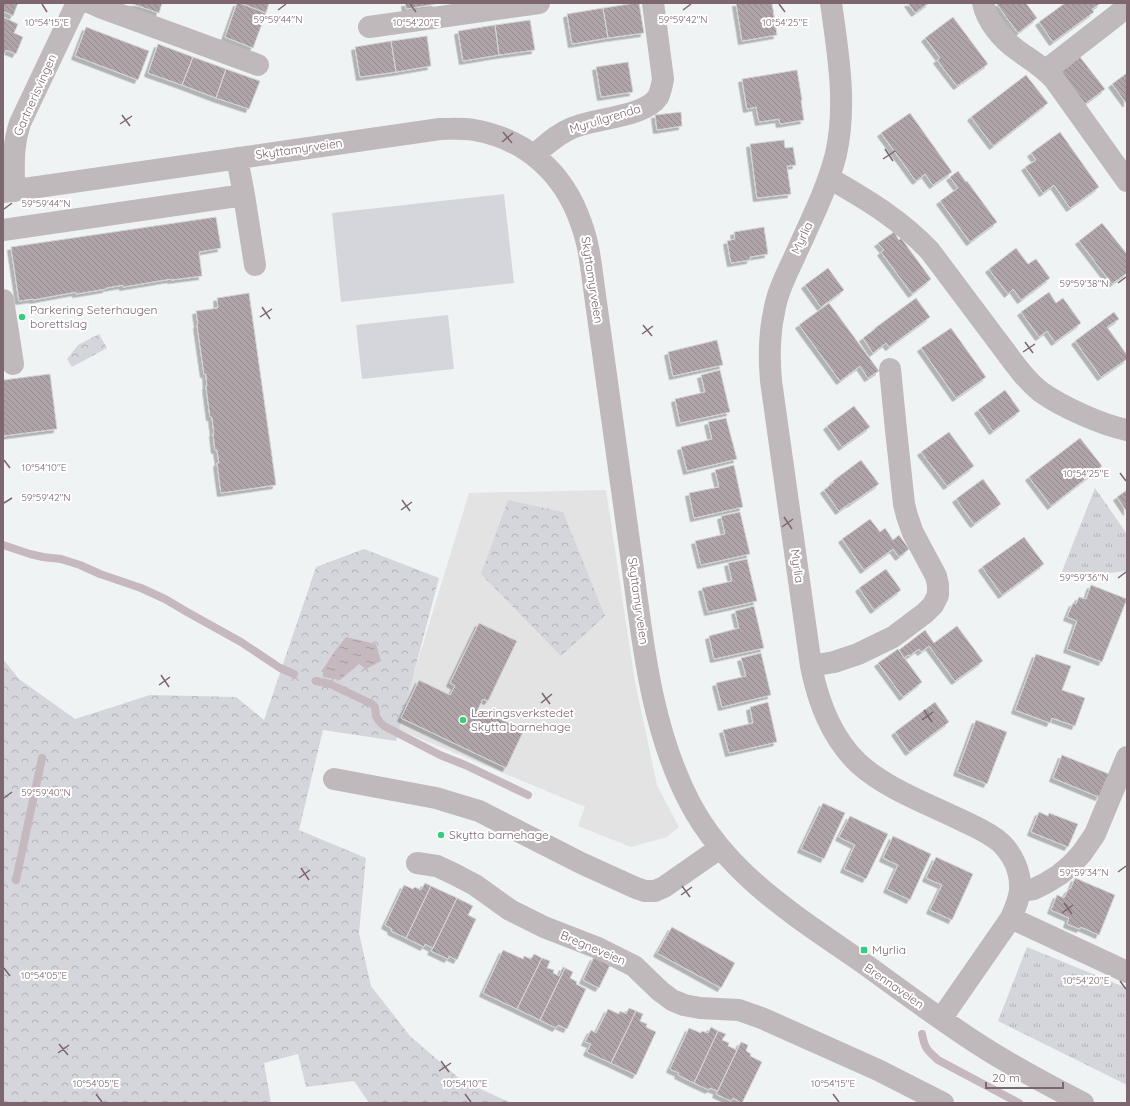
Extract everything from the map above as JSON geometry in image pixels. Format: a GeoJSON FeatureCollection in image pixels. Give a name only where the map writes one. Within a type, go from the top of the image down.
{"type":"FeatureCollection","features":[{"type":"Feature","properties":{"kind":"street","name":"Gartnerisvingen"},"geometry":{"type":"LineString","coordinates":[[9,192],[16,135],[20,123],[77,3]]}},
{"type":"Feature","properties":{"kind":"street"},"geometry":{"type":"LineString","coordinates":[[91,3],[258,65]]}},
{"type":"Feature","properties":{"kind":"street"},"geometry":{"type":"LineString","coordinates":[[369,27],[539,3]]}},
{"type":"Feature","properties":{"kind":"street","name":"Myrullgrenda"},"geometry":{"type":"LineString","coordinates":[[534,155],[557,136],[571,128],[585,123],[634,112],[652,103],[658,97],[663,79],[652,3]]}},
{"type":"Feature","properties":{"kind":"street","name":"Myrlia"},"geometry":{"type":"LineString","coordinates":[[831,3],[841,74],[840,131],[836,154],[829,178],[786,274],[774,310],[769,341],[771,381],[811,666],[814,682],[825,714],[841,743],[859,764],[872,774],[902,792],[992,837],[1007,850],[1018,873],[1020,891],[1017,904],[1011,918],[941,1019]]}},
{"type":"Feature","properties":{"kind":"street"},"geometry":{"type":"LineString","coordinates":[[983,3],[989,19],[996,30],[1016,50],[1046,70],[1065,94],[1127,181]]}},
{"type":"Feature","properties":{"kind":"street"},"geometry":{"type":"LineString","coordinates":[[1046,70],[1123,10],[1126,3]]}},
{"type":"Feature","properties":{"kind":"street","name":"Skyttamyrveien"},"geometry":{"type":"LineString","coordinates":[[9,192],[440,129],[473,130],[502,138],[518,145],[545,164],[564,188],[576,211],[586,238],[641,629],[657,715],[670,758],[683,788],[700,820],[720,848]]}},
{"type":"Feature","properties":{"kind":"street"},"geometry":{"type":"LineString","coordinates":[[236,158],[244,195],[255,265]]}},
{"type":"Feature","properties":{"kind":"street"},"geometry":{"type":"LineString","coordinates":[[829,178],[858,194],[899,222],[916,236],[930,251],[1019,368],[1041,391],[1057,402],[1076,411],[1127,430]]}},
{"type":"Feature","properties":{"kind":"street"},"geometry":{"type":"LineString","coordinates":[[3,230],[244,195]]}},
{"type":"Feature","properties":{"kind":"street"},"geometry":{"type":"LineString","coordinates":[[3,300],[13,364]]}},
{"type":"Feature","properties":{"kind":"street"},"geometry":{"type":"LineString","coordinates":[[811,666],[834,662],[858,654],[893,637],[925,613],[933,605],[938,596],[936,576],[913,533],[904,504],[890,369]]}},
{"type":"Feature","properties":{"kind":"street"},"geometry":{"type":"LineString","coordinates":[[1020,891],[1034,889],[1046,883],[1059,875],[1082,853],[1095,834],[1127,757]]}},
{"type":"Feature","properties":{"kind":"street"},"geometry":{"type":"LineString","coordinates":[[334,779],[436,798],[479,811],[581,863],[636,888],[646,891],[655,891],[664,887],[720,848]]}},
{"type":"Feature","properties":{"kind":"street","name":"Brennaveien"},"geometry":{"type":"LineString","coordinates":[[720,848],[742,872],[772,899],[941,1019],[1010,1064],[1083,1103]]}},
{"type":"Feature","properties":{"kind":"street","name":"Bregneveien"},"geometry":{"type":"LineString","coordinates":[[417,863],[438,866],[474,885],[510,910],[544,927],[598,948],[634,966],[660,991],[672,1000],[684,1005],[700,1008],[739,1010],[764,1019],[878,1070],[943,1103]]}},
{"type":"Feature","properties":{"kind":"street"},"geometry":{"type":"LineString","coordinates":[[1011,918],[1127,972]]}},
{"type":"Feature","properties":{"kind":"shaded area"},"geometry":{"type":"Polygon","coordinates":[[[606,490],[635,682],[657,785],[679,827],[667,837],[631,847],[578,826],[585,807],[397,729],[469,493],[606,490]]]}},
{"type":"Feature","properties":{"kind":"green space"},"geometry":{"type":"Polygon","coordinates":[[[504,194],[514,283],[341,302],[332,213],[504,194]]]}},
{"type":"Feature","properties":{"kind":"green space"},"geometry":{"type":"Polygon","coordinates":[[[448,315],[454,369],[362,379],[356,325],[448,315]]]}},
{"type":"Feature","properties":{"kind":"green space"},"geometry":{"type":"Polygon","coordinates":[[[99,334],[107,348],[72,367],[67,359],[78,345],[99,334]]]}},
{"type":"Feature","properties":{"kind":"green space"},"geometry":{"type":"Polygon","coordinates":[[[1095,488],[1127,534],[1127,571],[1059,579],[1095,488]]]}},
{"type":"Feature","properties":{"kind":"green space"},"geometry":{"type":"Polygon","coordinates":[[[508,500],[563,512],[605,616],[561,656],[481,574],[508,500]]]}},
{"type":"Feature","properties":{"kind":"green space"},"geometry":{"type":"Polygon","coordinates":[[[364,549],[439,578],[396,741],[323,730],[299,830],[366,858],[359,933],[371,986],[410,1036],[461,1080],[511,1103],[369,1103],[354,1081],[306,1087],[298,1054],[264,1063],[271,1103],[3,1103],[3,659],[19,679],[75,719],[150,695],[236,697],[264,720],[316,567],[364,549]]]}},
{"type":"Feature","properties":{"kind":"green space"},"geometry":{"type":"Polygon","coordinates":[[[1027,947],[1127,988],[1127,1085],[998,1021],[1027,947]]]}},
{"type":"Feature","properties":{"kind":"water"},"geometry":{"type":"Polygon","coordinates":[[[346,637],[376,644],[381,661],[366,669],[359,664],[340,680],[323,677],[323,669],[346,637]]]}},
{"type":"Feature","properties":{"kind":"building"},"geometry":{"type":"Polygon","coordinates":[[[3,3],[18,3],[13,16],[3,11],[3,3]]]}},
{"type":"Feature","properties":{"kind":"building"},"geometry":{"type":"Polygon","coordinates":[[[130,3],[162,3],[159,13],[130,3]]]}},
{"type":"Feature","properties":{"kind":"building"},"geometry":{"type":"Polygon","coordinates":[[[237,3],[266,13],[253,48],[225,37],[237,3]]]}},
{"type":"Feature","properties":{"kind":"building"},"geometry":{"type":"Polygon","coordinates":[[[240,3],[269,3],[266,13],[240,3]]]}},
{"type":"Feature","properties":{"kind":"building"},"geometry":{"type":"Polygon","coordinates":[[[405,3],[436,3],[436,4],[406,9],[405,3]]]}},
{"type":"Feature","properties":{"kind":"building"},"geometry":{"type":"Polygon","coordinates":[[[639,3],[644,33],[608,38],[603,8],[639,3]]]}},
{"type":"Feature","properties":{"kind":"building"},"geometry":{"type":"Polygon","coordinates":[[[736,3],[772,3],[777,35],[742,41],[736,3]]]}},
{"type":"Feature","properties":{"kind":"building"},"geometry":{"type":"Polygon","coordinates":[[[908,3],[929,3],[915,13],[908,3]]]}},
{"type":"Feature","properties":{"kind":"building"},"geometry":{"type":"Polygon","coordinates":[[[996,3],[1026,3],[1037,18],[1018,33],[996,3]]]}},
{"type":"Feature","properties":{"kind":"building"},"geometry":{"type":"Polygon","coordinates":[[[1065,3],[1101,3],[1092,9],[1094,12],[1053,42],[1039,22],[1065,3]]]}},
{"type":"Feature","properties":{"kind":"building"},"geometry":{"type":"Polygon","coordinates":[[[603,8],[608,38],[572,44],[567,14],[603,8]]]}},
{"type":"Feature","properties":{"kind":"building"},"geometry":{"type":"Polygon","coordinates":[[[3,17],[18,24],[14,33],[23,37],[16,54],[6,50],[3,56],[3,17]]]}},
{"type":"Feature","properties":{"kind":"building"},"geometry":{"type":"Polygon","coordinates":[[[953,17],[988,64],[957,86],[937,60],[940,58],[925,38],[953,17]]]}},
{"type":"Feature","properties":{"kind":"building"},"geometry":{"type":"Polygon","coordinates":[[[530,20],[535,50],[499,55],[495,25],[530,20]]]}},
{"type":"Feature","properties":{"kind":"building"},"geometry":{"type":"Polygon","coordinates":[[[495,25],[499,55],[463,61],[458,31],[495,25]]]}},
{"type":"Feature","properties":{"kind":"building"},"geometry":{"type":"Polygon","coordinates":[[[86,27],[149,51],[138,80],[75,56],[86,27]]]}},
{"type":"Feature","properties":{"kind":"building"},"geometry":{"type":"Polygon","coordinates":[[[427,36],[431,66],[396,72],[391,41],[427,36]]]}},
{"type":"Feature","properties":{"kind":"building"},"geometry":{"type":"Polygon","coordinates":[[[391,41],[396,72],[360,77],[355,47],[391,41]]]}},
{"type":"Feature","properties":{"kind":"building"},"geometry":{"type":"Polygon","coordinates":[[[158,44],[193,57],[182,85],[148,73],[158,44]]]}},
{"type":"Feature","properties":{"kind":"building"},"geometry":{"type":"Polygon","coordinates":[[[193,57],[226,69],[216,98],[182,85],[193,57]]]}},
{"type":"Feature","properties":{"kind":"building"},"geometry":{"type":"Polygon","coordinates":[[[1080,57],[1105,89],[1085,104],[1061,72],[1080,57]]]}},
{"type":"Feature","properties":{"kind":"building"},"geometry":{"type":"Polygon","coordinates":[[[628,62],[633,92],[601,97],[596,67],[628,62]]]}},
{"type":"Feature","properties":{"kind":"building"},"geometry":{"type":"Polygon","coordinates":[[[226,69],[260,81],[249,109],[216,98],[226,69]]]}},
{"type":"Feature","properties":{"kind":"building"},"geometry":{"type":"Polygon","coordinates":[[[797,70],[804,120],[780,124],[779,119],[759,122],[756,107],[747,109],[742,79],[797,70]]]}},
{"type":"Feature","properties":{"kind":"building"},"geometry":{"type":"Polygon","coordinates":[[[1127,73],[1127,103],[1126,103],[1112,84],[1127,73]]]}},
{"type":"Feature","properties":{"kind":"building"},"geometry":{"type":"Polygon","coordinates":[[[1026,75],[1048,103],[993,146],[971,117],[1026,75]]]}},
{"type":"Feature","properties":{"kind":"building"},"geometry":{"type":"Polygon","coordinates":[[[681,112],[682,126],[657,130],[655,115],[681,112]]]}},
{"type":"Feature","properties":{"kind":"building"},"geometry":{"type":"Polygon","coordinates":[[[910,113],[952,172],[933,185],[925,174],[916,181],[881,133],[910,113]]]}},
{"type":"Feature","properties":{"kind":"building"},"geometry":{"type":"Polygon","coordinates":[[[1060,132],[1099,187],[1070,208],[1054,185],[1043,193],[1025,167],[1036,160],[1031,153],[1060,132]]]}},
{"type":"Feature","properties":{"kind":"building"},"geometry":{"type":"Polygon","coordinates":[[[784,140],[785,148],[793,147],[796,165],[787,166],[791,194],[757,198],[750,144],[784,140]]]}},
{"type":"Feature","properties":{"kind":"building"},"geometry":{"type":"Polygon","coordinates":[[[958,171],[997,222],[970,242],[940,201],[958,188],[950,177],[958,171]]]}},
{"type":"Feature","properties":{"kind":"building"},"geometry":{"type":"Polygon","coordinates":[[[216,217],[221,248],[199,252],[202,276],[171,279],[123,287],[123,285],[76,294],[76,292],[19,301],[11,247],[216,217]]]}},
{"type":"Feature","properties":{"kind":"building"},"geometry":{"type":"Polygon","coordinates":[[[1102,223],[1127,254],[1127,273],[1112,284],[1079,241],[1102,223]]]}},
{"type":"Feature","properties":{"kind":"building"},"geometry":{"type":"Polygon","coordinates":[[[764,227],[768,254],[750,257],[750,260],[731,263],[727,241],[735,239],[734,232],[764,227]]]}},
{"type":"Feature","properties":{"kind":"building"},"geometry":{"type":"Polygon","coordinates":[[[894,232],[899,240],[901,238],[931,279],[912,294],[881,252],[884,250],[878,243],[894,232]]]}},
{"type":"Feature","properties":{"kind":"building"},"geometry":{"type":"Polygon","coordinates":[[[1016,248],[1028,264],[1036,259],[1050,278],[1021,300],[1013,289],[1008,294],[989,269],[1016,248]]]}},
{"type":"Feature","properties":{"kind":"building"},"geometry":{"type":"Polygon","coordinates":[[[828,268],[844,290],[821,307],[805,285],[828,268]]]}},
{"type":"Feature","properties":{"kind":"building"},"geometry":{"type":"Polygon","coordinates":[[[1049,292],[1056,303],[1063,298],[1081,323],[1055,342],[1047,331],[1039,337],[1021,312],[1049,292]]]}},
{"type":"Feature","properties":{"kind":"building"},"geometry":{"type":"Polygon","coordinates":[[[249,293],[276,485],[221,493],[217,463],[219,463],[217,450],[215,450],[212,417],[210,417],[206,374],[204,374],[196,311],[218,308],[217,298],[249,293]]]}},
{"type":"Feature","properties":{"kind":"building"},"geometry":{"type":"Polygon","coordinates":[[[916,298],[930,317],[889,347],[886,343],[873,353],[863,338],[916,298]]]}},
{"type":"Feature","properties":{"kind":"building"},"geometry":{"type":"Polygon","coordinates":[[[829,303],[879,371],[868,378],[860,366],[840,381],[799,325],[829,303]]]}},
{"type":"Feature","properties":{"kind":"building"},"geometry":{"type":"Polygon","coordinates":[[[1114,312],[1119,319],[1107,327],[1127,355],[1127,359],[1101,377],[1075,341],[1114,312]]]}},
{"type":"Feature","properties":{"kind":"building"},"geometry":{"type":"Polygon","coordinates":[[[951,328],[986,377],[956,398],[921,348],[951,328]]]}},
{"type":"Feature","properties":{"kind":"building"},"geometry":{"type":"Polygon","coordinates":[[[717,340],[723,365],[673,376],[668,352],[717,340]]]}},
{"type":"Feature","properties":{"kind":"building"},"geometry":{"type":"Polygon","coordinates":[[[720,370],[730,412],[680,423],[675,399],[705,392],[701,375],[720,370]]]}},
{"type":"Feature","properties":{"kind":"building"},"geometry":{"type":"Polygon","coordinates":[[[50,374],[57,429],[3,436],[3,380],[50,374]]]}},
{"type":"Feature","properties":{"kind":"building"},"geometry":{"type":"Polygon","coordinates":[[[1005,390],[1020,411],[993,431],[978,410],[1005,390]]]}},
{"type":"Feature","properties":{"kind":"building"},"geometry":{"type":"Polygon","coordinates":[[[854,406],[870,427],[842,447],[827,426],[854,406]]]}},
{"type":"Feature","properties":{"kind":"building"},"geometry":{"type":"Polygon","coordinates":[[[726,418],[737,459],[687,471],[681,447],[712,439],[708,422],[726,418]]]}},
{"type":"Feature","properties":{"kind":"building"},"geometry":{"type":"Polygon","coordinates":[[[949,432],[974,466],[947,486],[921,452],[949,432]]]}},
{"type":"Feature","properties":{"kind":"building"},"geometry":{"type":"Polygon","coordinates":[[[1080,438],[1102,466],[1051,506],[1029,477],[1080,438]]]}},
{"type":"Feature","properties":{"kind":"building"},"geometry":{"type":"Polygon","coordinates":[[[861,460],[879,484],[839,511],[824,490],[834,482],[833,481],[861,460]]]}},
{"type":"Feature","properties":{"kind":"building"},"geometry":{"type":"Polygon","coordinates":[[[734,465],[743,507],[694,518],[689,493],[719,487],[715,470],[734,465]]]}},
{"type":"Feature","properties":{"kind":"building"},"geometry":{"type":"Polygon","coordinates":[[[983,479],[1001,504],[974,524],[956,499],[983,479]]]}},
{"type":"Feature","properties":{"kind":"building"},"geometry":{"type":"Polygon","coordinates":[[[1127,490],[1127,512],[1117,497],[1127,490]]]}},
{"type":"Feature","properties":{"kind":"building"},"geometry":{"type":"Polygon","coordinates":[[[740,512],[750,554],[701,565],[695,541],[725,534],[721,516],[740,512]]]}},
{"type":"Feature","properties":{"kind":"building"},"geometry":{"type":"Polygon","coordinates":[[[870,519],[880,532],[885,528],[893,540],[899,535],[909,549],[899,557],[893,549],[864,570],[842,539],[870,519]]]}},
{"type":"Feature","properties":{"kind":"building"},"geometry":{"type":"Polygon","coordinates":[[[1024,537],[1044,564],[1002,595],[982,567],[1024,537]]]}},
{"type":"Feature","properties":{"kind":"building"},"geometry":{"type":"Polygon","coordinates":[[[747,559],[757,601],[708,612],[702,588],[732,581],[728,563],[747,559]]]}},
{"type":"Feature","properties":{"kind":"building"},"geometry":{"type":"Polygon","coordinates":[[[886,569],[901,590],[874,610],[859,588],[886,569]]]}},
{"type":"Feature","properties":{"kind":"building"},"geometry":{"type":"Polygon","coordinates":[[[1091,585],[1127,599],[1102,662],[1067,649],[1077,621],[1067,617],[1073,603],[1076,604],[1079,597],[1086,599],[1091,585]]]}},
{"type":"Feature","properties":{"kind":"building"},"geometry":{"type":"Polygon","coordinates":[[[754,606],[764,648],[714,659],[709,636],[739,628],[735,611],[754,606]]]}},
{"type":"Feature","properties":{"kind":"building"},"geometry":{"type":"Polygon","coordinates":[[[479,623],[517,641],[488,701],[483,699],[478,709],[524,730],[506,768],[401,718],[419,680],[450,695],[455,686],[450,683],[479,623]]]}},
{"type":"Feature","properties":{"kind":"building"},"geometry":{"type":"Polygon","coordinates":[[[957,626],[983,661],[955,681],[929,646],[921,652],[919,649],[904,658],[899,650],[925,630],[934,643],[957,626]]]}},
{"type":"Feature","properties":{"kind":"building"},"geometry":{"type":"Polygon","coordinates":[[[898,649],[922,682],[903,697],[878,663],[898,649]]]}},
{"type":"Feature","properties":{"kind":"building"},"geometry":{"type":"Polygon","coordinates":[[[761,653],[771,695],[722,707],[716,683],[746,676],[741,658],[761,653]]]}},
{"type":"Feature","properties":{"kind":"building"},"geometry":{"type":"Polygon","coordinates":[[[1036,654],[1071,666],[1062,690],[1085,698],[1075,726],[1052,718],[1050,723],[1015,710],[1036,654]]]}},
{"type":"Feature","properties":{"kind":"building"},"geometry":{"type":"Polygon","coordinates":[[[768,702],[777,742],[729,753],[723,730],[753,723],[750,707],[768,702]]]}},
{"type":"Feature","properties":{"kind":"building"},"geometry":{"type":"Polygon","coordinates":[[[935,702],[949,722],[909,752],[895,732],[935,702]]]}},
{"type":"Feature","properties":{"kind":"building"},"geometry":{"type":"Polygon","coordinates":[[[976,720],[1007,732],[987,784],[957,772],[976,720]]]}},
{"type":"Feature","properties":{"kind":"building"},"geometry":{"type":"Polygon","coordinates":[[[1062,755],[1109,774],[1099,797],[1053,778],[1062,755]]]}},
{"type":"Feature","properties":{"kind":"building"},"geometry":{"type":"Polygon","coordinates":[[[823,803],[845,813],[824,859],[801,849],[823,803]]]}},
{"type":"Feature","properties":{"kind":"building"},"geometry":{"type":"Polygon","coordinates":[[[1039,812],[1048,816],[1049,813],[1078,824],[1068,847],[1031,832],[1039,812]]]}},
{"type":"Feature","properties":{"kind":"building"},"geometry":{"type":"Polygon","coordinates":[[[850,816],[888,834],[866,879],[844,869],[855,845],[839,837],[850,816]]]}},
{"type":"Feature","properties":{"kind":"building"},"geometry":{"type":"Polygon","coordinates":[[[893,836],[931,854],[910,900],[887,889],[898,865],[883,858],[893,836]]]}},
{"type":"Feature","properties":{"kind":"building"},"geometry":{"type":"Polygon","coordinates":[[[936,857],[973,874],[952,920],[930,910],[942,885],[926,878],[936,857]]]}},
{"type":"Feature","properties":{"kind":"building"},"geometry":{"type":"Polygon","coordinates":[[[1075,878],[1115,895],[1099,935],[1081,927],[1080,929],[1067,924],[1069,918],[1051,910],[1057,895],[1064,898],[1068,890],[1071,888],[1075,878]]]}},
{"type":"Feature","properties":{"kind":"building"},"geometry":{"type":"Polygon","coordinates":[[[425,883],[431,886],[406,938],[391,931],[392,929],[385,925],[404,885],[413,889],[415,887],[421,890],[425,883]]]}},
{"type":"Feature","properties":{"kind":"building"},"geometry":{"type":"Polygon","coordinates":[[[431,886],[457,898],[433,948],[425,944],[424,947],[406,938],[431,886]]]}},
{"type":"Feature","properties":{"kind":"building"},"geometry":{"type":"Polygon","coordinates":[[[457,898],[473,906],[468,915],[476,919],[457,960],[449,956],[448,959],[431,951],[457,898]]]}},
{"type":"Feature","properties":{"kind":"building"},"geometry":{"type":"Polygon","coordinates":[[[672,927],[735,963],[721,988],[657,953],[672,927]]]}},
{"type":"Feature","properties":{"kind":"building"},"geometry":{"type":"Polygon","coordinates":[[[503,950],[523,959],[524,956],[531,959],[534,954],[542,958],[517,1009],[483,993],[503,950]]]}},
{"type":"Feature","properties":{"kind":"building"},"geometry":{"type":"Polygon","coordinates":[[[594,957],[610,965],[599,988],[583,980],[594,957]]]}},
{"type":"Feature","properties":{"kind":"building"},"geometry":{"type":"Polygon","coordinates":[[[542,958],[550,961],[547,968],[554,970],[553,973],[559,976],[563,967],[565,968],[540,1020],[517,1009],[542,958]]]}},
{"type":"Feature","properties":{"kind":"building"},"geometry":{"type":"Polygon","coordinates":[[[565,968],[573,972],[570,978],[577,982],[576,984],[586,989],[567,1029],[558,1025],[556,1028],[540,1020],[565,968]]]}},
{"type":"Feature","properties":{"kind":"building"},"geometry":{"type":"Polygon","coordinates":[[[629,1008],[636,1011],[611,1063],[587,1052],[591,1044],[585,1042],[591,1030],[596,1033],[608,1009],[619,1014],[620,1011],[626,1014],[629,1008]]]}},
{"type":"Feature","properties":{"kind":"building"},"geometry":{"type":"Polygon","coordinates":[[[636,1011],[643,1014],[640,1021],[647,1024],[646,1027],[656,1032],[636,1075],[611,1063],[636,1011]]]}},
{"type":"Feature","properties":{"kind":"building"},"geometry":{"type":"Polygon","coordinates":[[[711,1027],[718,1031],[694,1083],[670,1069],[689,1028],[701,1033],[702,1031],[708,1033],[711,1027]]]}},
{"type":"Feature","properties":{"kind":"building"},"geometry":{"type":"Polygon","coordinates":[[[718,1031],[726,1034],[722,1040],[729,1043],[728,1046],[737,1050],[718,1091],[710,1088],[709,1090],[694,1083],[718,1031]]]}},
{"type":"Feature","properties":{"kind":"building"},"geometry":{"type":"Polygon","coordinates":[[[741,1042],[748,1045],[746,1051],[751,1054],[750,1056],[762,1062],[742,1103],[733,1098],[731,1101],[716,1094],[741,1042]]]}},
{"type":"Feature","properties":{"kind":"waterway"},"geometry":{"type":"LineString","coordinates":[[3,545],[30,554],[61,559],[141,588],[165,599],[241,642],[280,668],[294,674]]}},
{"type":"Feature","properties":{"kind":"waterway"},"geometry":{"type":"LineString","coordinates":[[316,681],[330,684],[372,704],[375,707],[376,716],[384,726],[440,755],[465,765],[528,795]]}},
{"type":"Feature","properties":{"kind":"waterway"},"geometry":{"type":"LineString","coordinates":[[16,880],[42,758]]}},
{"type":"Feature","properties":{"kind":"waterway"},"geometry":{"type":"LineString","coordinates":[[922,1034],[927,1049],[938,1060],[1019,1103]]}},
{"type":"Feature","properties":{"kind":"place","name":"Parkering Seterhaugen borettslag"},"geometry":{"type":"Point","coordinates":[22,317]}},
{"type":"Feature","properties":{"kind":"place","name":"Læringsverkstedet Skytta barnehage"},"geometry":{"type":"Point","coordinates":[463,720]}},
{"type":"Feature","properties":{"kind":"place","name":"Skytta barnehage"},"geometry":{"type":"Point","coordinates":[441,835]}},
{"type":"Feature","properties":{"kind":"place","name":"Myrlia"},"geometry":{"type":"Point","coordinates":[864,950]}}]}
